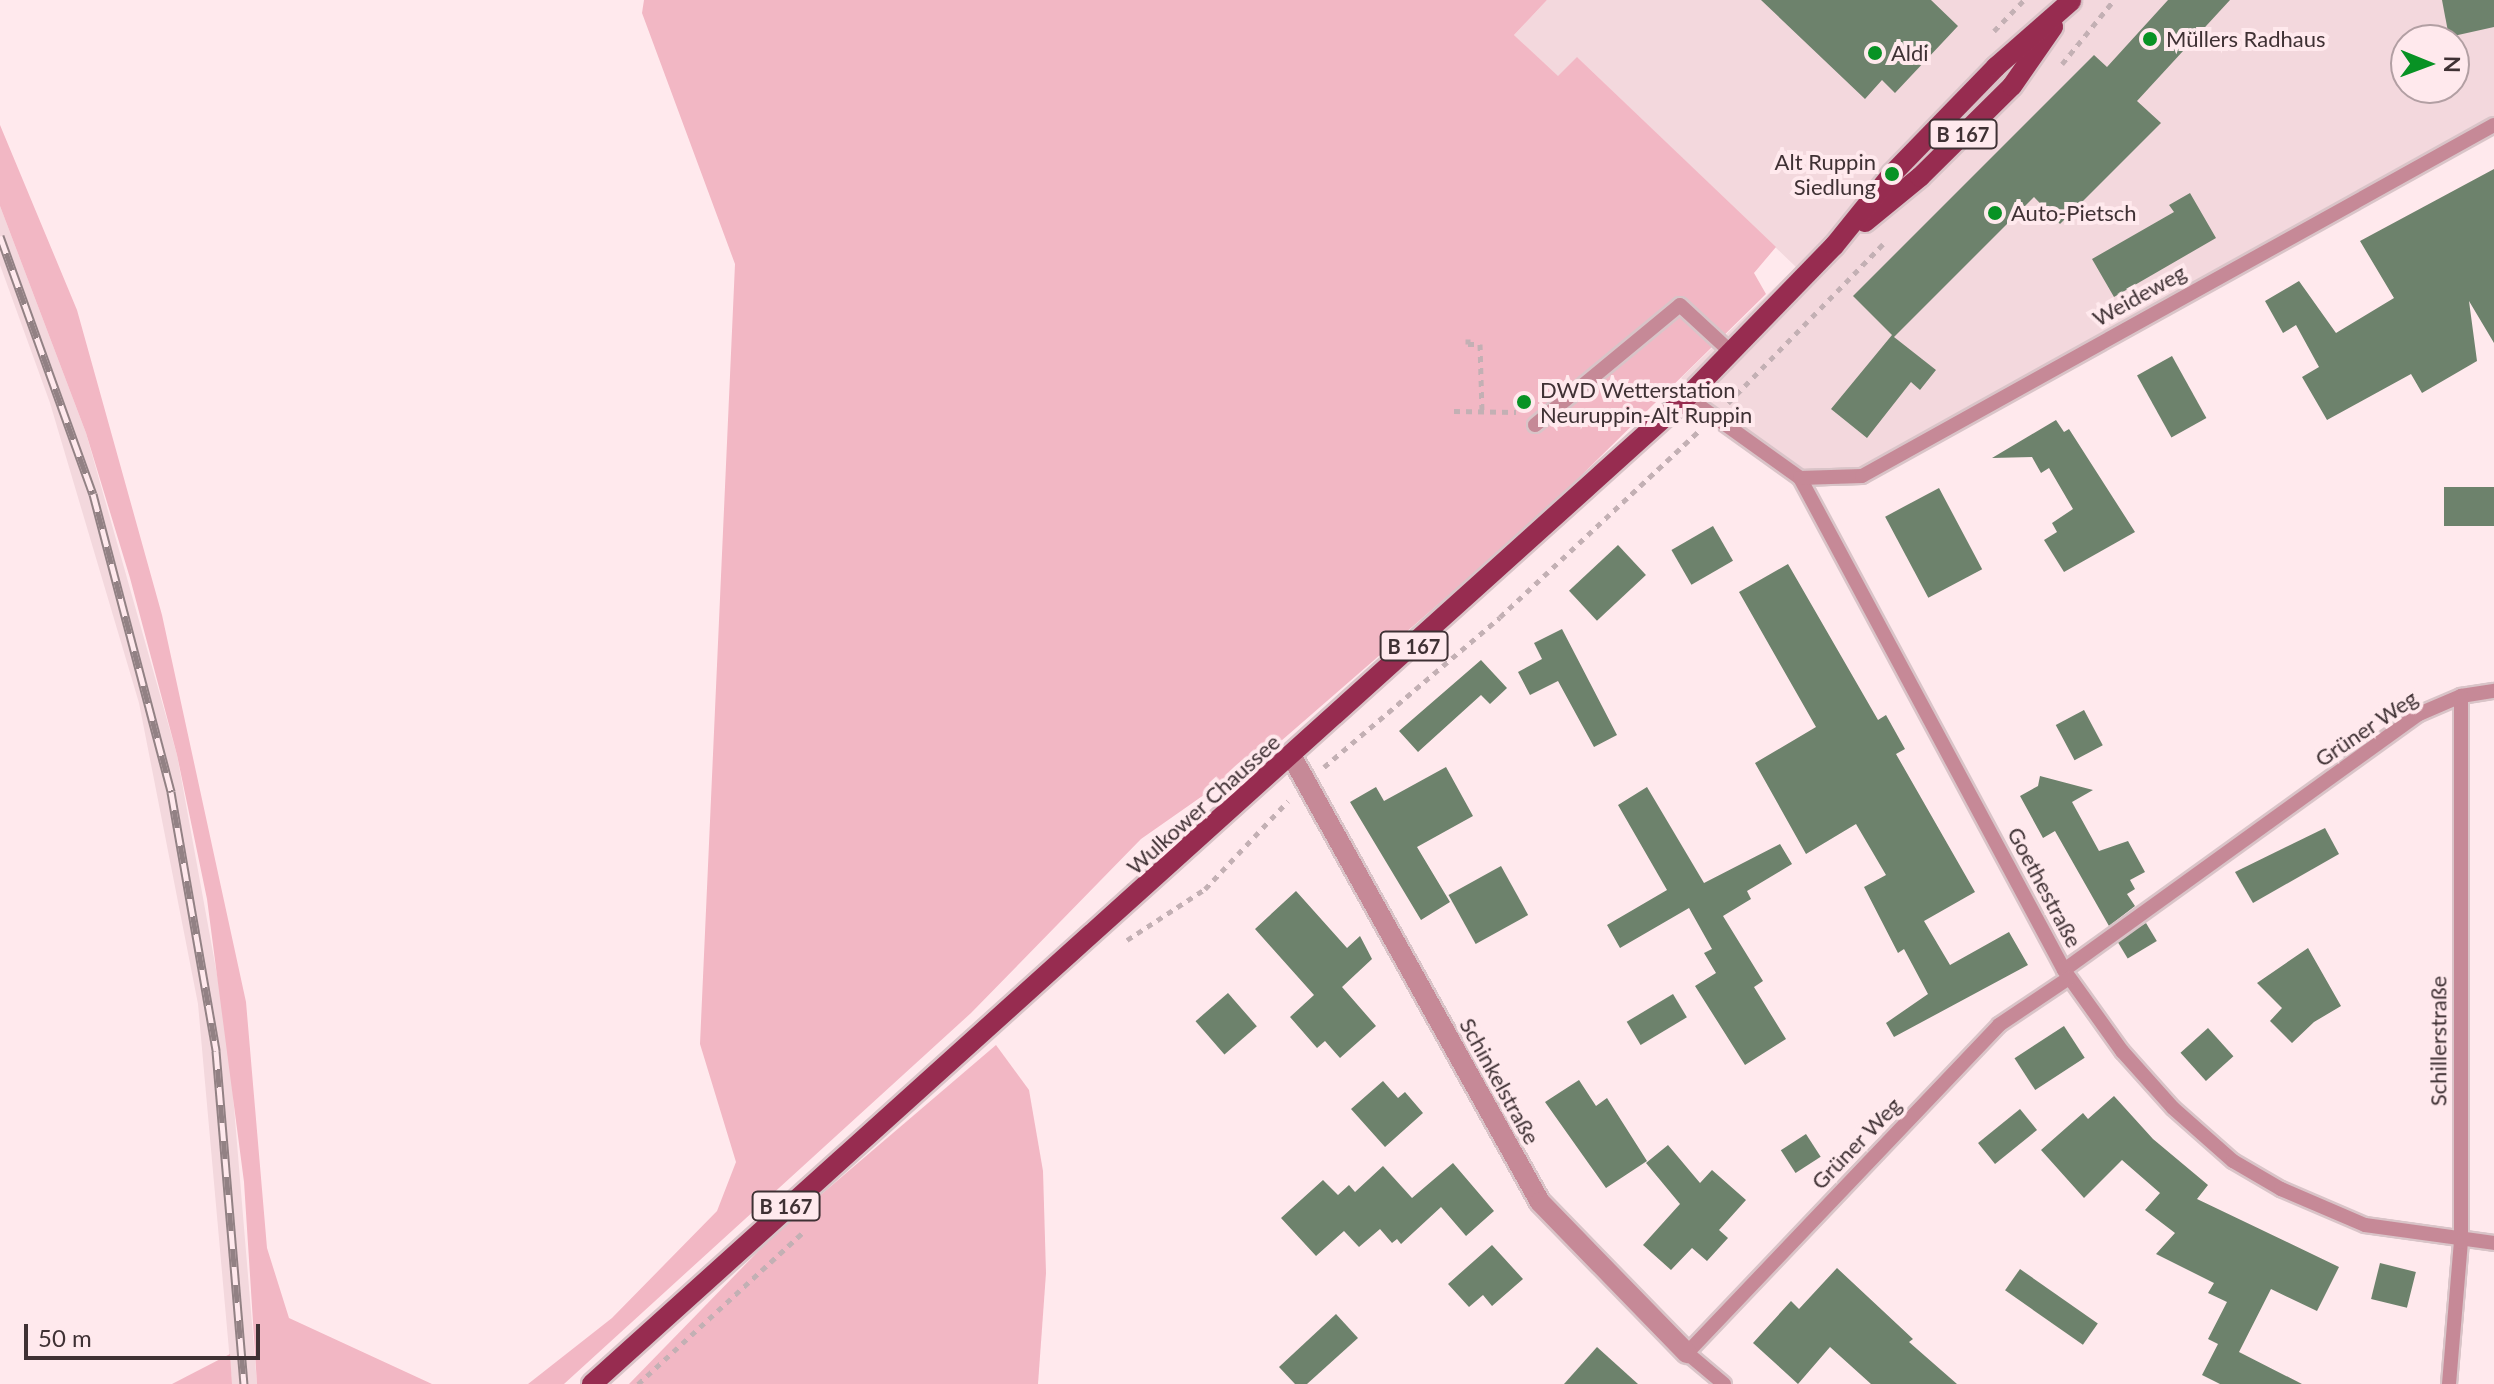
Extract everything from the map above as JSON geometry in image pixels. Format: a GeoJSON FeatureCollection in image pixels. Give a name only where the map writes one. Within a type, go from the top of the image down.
{"type":"FeatureCollection","features":[{"type":"Feature","properties":{"kind":"main road","name":"Wulkower Chaussee"},"geometry":{"type":"LineString","coordinates":[[592,1384],[1292,757],[1687,397],[1834,246],[1892,174],[1996,67],[2070,0]]}},
{"type":"Feature","properties":{"kind":"street","name":"Schinkelstraße"},"geometry":{"type":"LineString","coordinates":[[1292,757],[1540,1202],[1687,1353]]}},
{"type":"Feature","properties":{"kind":"lane","name":"Weideweg"},"geometry":{"type":"LineString","coordinates":[[1800,478],[1862,476],[2494,125]]}},
{"type":"Feature","properties":{"kind":"lane"},"geometry":{"type":"LineString","coordinates":[[1530,418],[1680,305],[1731,352]]}},
{"type":"Feature","properties":{"kind":"lane","name":"Goethestraße"},"geometry":{"type":"LineString","coordinates":[[1687,397],[1800,478],[2067,974],[2142,1074],[2233,1161],[2281,1189],[2365,1225],[2461,1242],[2494,1243]]}},
{"type":"Feature","properties":{"kind":"lane","name":"Grüner Weg"},"geometry":{"type":"LineString","coordinates":[[1687,1353],[1999,1025],[2419,714],[2461,696],[2494,691]]}},
{"type":"Feature","properties":{"kind":"lane","name":"Schillerstraße"},"geometry":{"type":"LineString","coordinates":[[2449,1384],[2461,1242],[2461,696]]}},
{"type":"Feature","properties":{"kind":"lane","name":"Schinkelstraße"},"geometry":{"type":"LineString","coordinates":[[1687,1353],[1724,1384]]}},
{"type":"Feature","properties":{"kind":"path"},"geometry":{"type":"LineString","coordinates":[[1738,393],[1895,232]]}},
{"type":"Feature","properties":{"kind":"path"},"geometry":{"type":"LineString","coordinates":[[1468,339],[1468,344],[1480,344],[1482,410]]}},
{"type":"Feature","properties":{"kind":"path"},"geometry":{"type":"LineString","coordinates":[[1454,411],[1482,410],[1530,418]]}},
{"type":"Feature","properties":{"kind":"path"},"geometry":{"type":"LineString","coordinates":[[1315,775],[1500,617],[1693,438]]}},
{"type":"Feature","properties":{"kind":"path"},"geometry":{"type":"LineString","coordinates":[[1118,945],[1205,889],[1277,812]]}},
{"type":"Feature","properties":{"kind":"path"},"geometry":{"type":"LineString","coordinates":[[638,1384],[813,1224]]}},
{"type":"Feature","properties":{"kind":"shaded area"},"geometry":{"type":"Polygon","coordinates":[[[644,0],[1547,0],[1514,35],[1558,76],[1577,57],[1776,247],[1754,273],[1766,294],[1542,514],[1281,741],[1141,839],[971,1013],[564,1384],[528,1384],[612,1318],[717,1211],[736,1162],[700,1044],[735,264],[642,13],[644,0]]]}},
{"type":"Feature","properties":{"kind":"shaded area"},"geometry":{"type":"Polygon","coordinates":[[[1547,0],[2494,0],[2494,125],[1862,476],[1800,478],[1681,378],[1796,267],[1578,58],[1558,77],[1514,35],[1547,0]]]}},
{"type":"Feature","properties":{"kind":"shaded area"},"geometry":{"type":"Polygon","coordinates":[[[0,125],[77,310],[162,615],[246,1002],[267,1248],[289,1318],[432,1384],[257,1384],[244,1182],[207,899],[177,755],[130,578],[86,433],[0,206],[0,125]]]}},
{"type":"Feature","properties":{"kind":"shaded area"},"geometry":{"type":"Polygon","coordinates":[[[0,206],[86,433],[177,755],[228,1035],[257,1384],[232,1384],[198,1004],[139,703],[50,403],[0,265],[0,206]]]}},
{"type":"Feature","properties":{"kind":"shaded area"},"geometry":{"type":"Polygon","coordinates":[[[996,1045],[1029,1090],[1043,1171],[1046,1273],[1038,1384],[629,1384],[776,1233],[996,1045]]]}},
{"type":"Feature","properties":{"kind":"shaded area"},"geometry":{"type":"Polygon","coordinates":[[[230,1354],[232,1384],[172,1384],[230,1354]]]}},
{"type":"Feature","properties":{"kind":"building","name":"Aldi"},"geometry":{"type":"Polygon","coordinates":[[[1761,0],[1931,0],[1958,26],[1895,93],[1882,80],[1865,99],[1761,0]]]}},
{"type":"Feature","properties":{"kind":"building"},"geometry":{"type":"Polygon","coordinates":[[[2168,0],[2230,0],[2137,101],[2161,123],[2060,224],[2034,197],[1894,337],[1936,370],[1920,390],[1911,382],[1867,438],[1831,409],[1892,335],[1853,296],[2094,55],[2107,67],[2168,0]]]}},
{"type":"Feature","properties":{"kind":"building"},"geometry":{"type":"Polygon","coordinates":[[[2442,0],[2494,0],[2494,27],[2470,32],[2470,24],[2447,24],[2442,0]]]}},
{"type":"Feature","properties":{"kind":"building"},"geometry":{"type":"Polygon","coordinates":[[[2494,169],[2494,343],[2469,301],[2477,361],[2422,393],[2411,374],[2327,420],[2302,377],[2319,367],[2296,325],[2283,333],[2265,301],[2299,281],[2336,333],[2394,298],[2360,241],[2494,169]]]}},
{"type":"Feature","properties":{"kind":"building"},"geometry":{"type":"Polygon","coordinates":[[[2190,193],[2216,238],[2114,297],[2092,259],[2174,212],[2169,205],[2190,193]]]}},
{"type":"Feature","properties":{"kind":"building"},"geometry":{"type":"Polygon","coordinates":[[[2172,356],[2206,418],[2171,437],[2137,375],[2172,356]]]}},
{"type":"Feature","properties":{"kind":"building"},"geometry":{"type":"Polygon","coordinates":[[[2056,420],[2064,432],[2069,429],[2135,532],[2064,572],[2044,540],[2057,532],[2052,523],[2073,509],[2049,468],[2041,473],[2032,457],[1992,458],[2056,420]]]}},
{"type":"Feature","properties":{"kind":"building"},"geometry":{"type":"Polygon","coordinates":[[[2444,487],[2494,487],[2494,526],[2444,526],[2444,487]]]}},
{"type":"Feature","properties":{"kind":"building"},"geometry":{"type":"Polygon","coordinates":[[[1939,488],[1982,569],[1928,598],[1885,517],[1939,488]]]}},
{"type":"Feature","properties":{"kind":"building"},"geometry":{"type":"Polygon","coordinates":[[[1713,526],[1733,561],[1691,585],[1671,550],[1713,526]]]}},
{"type":"Feature","properties":{"kind":"building"},"geometry":{"type":"Polygon","coordinates":[[[1618,545],[1646,575],[1597,621],[1569,591],[1618,545]]]}},
{"type":"Feature","properties":{"kind":"building"},"geometry":{"type":"Polygon","coordinates":[[[1788,564],[1878,720],[1886,715],[1905,749],[1896,754],[1975,892],[1924,921],[1950,965],[2009,932],[2028,965],[1894,1037],[1886,1023],[1928,994],[1904,949],[1898,953],[1864,887],[1886,875],[1856,824],[1806,854],[1755,763],[1816,727],[1739,592],[1788,564]]]}},
{"type":"Feature","properties":{"kind":"building"},"geometry":{"type":"Polygon","coordinates":[[[1562,629],[1617,735],[1594,747],[1558,681],[1530,695],[1518,672],[1542,659],[1534,643],[1562,629]]]}},
{"type":"Feature","properties":{"kind":"building"},"geometry":{"type":"Polygon","coordinates":[[[1481,660],[1507,688],[1490,704],[1481,695],[1418,752],[1399,731],[1481,660]]]}},
{"type":"Feature","properties":{"kind":"building"},"geometry":{"type":"Polygon","coordinates":[[[2084,710],[2103,745],[2075,760],[2056,725],[2084,710]]]}},
{"type":"Feature","properties":{"kind":"building"},"geometry":{"type":"Polygon","coordinates":[[[1446,767],[1473,816],[1417,847],[1450,902],[1421,920],[1350,802],[1376,787],[1384,801],[1446,767]]]}},
{"type":"Feature","properties":{"kind":"building"},"geometry":{"type":"Polygon","coordinates":[[[2040,776],[2093,790],[2072,802],[2099,851],[2128,841],[2145,872],[2130,880],[2135,889],[2127,894],[2135,906],[2109,926],[2055,831],[2043,838],[2020,796],[2038,786],[2040,776]]]}},
{"type":"Feature","properties":{"kind":"building"},"geometry":{"type":"Polygon","coordinates":[[[1647,787],[1704,883],[1780,844],[1792,864],[1747,891],[1751,899],[1723,916],[1763,981],[1754,987],[1786,1039],[1745,1065],[1695,986],[1716,973],[1704,953],[1712,949],[1689,908],[1620,948],[1607,925],[1667,890],[1618,805],[1647,787]]]}},
{"type":"Feature","properties":{"kind":"building"},"geometry":{"type":"Polygon","coordinates":[[[2325,828],[2339,854],[2253,903],[2235,872],[2325,828]]]}},
{"type":"Feature","properties":{"kind":"building"},"geometry":{"type":"Polygon","coordinates":[[[1501,866],[1528,915],[1476,944],[1449,895],[1501,866]]]}},
{"type":"Feature","properties":{"kind":"building"},"geometry":{"type":"Polygon","coordinates":[[[1296,891],[1347,948],[1360,936],[1372,959],[1342,987],[1376,1026],[1340,1058],[1325,1041],[1317,1048],[1290,1017],[1314,995],[1255,929],[1296,891]]]}},
{"type":"Feature","properties":{"kind":"building"},"geometry":{"type":"Polygon","coordinates":[[[2146,923],[2157,941],[2128,959],[2117,941],[2146,923]]]}},
{"type":"Feature","properties":{"kind":"building"},"geometry":{"type":"Polygon","coordinates":[[[2308,948],[2341,1006],[2314,1022],[2292,1043],[2270,1021],[2282,1008],[2257,983],[2308,948]]]}},
{"type":"Feature","properties":{"kind":"building"},"geometry":{"type":"Polygon","coordinates":[[[1228,993],[1257,1026],[1224,1054],[1196,1021],[1228,993]]]}},
{"type":"Feature","properties":{"kind":"building"},"geometry":{"type":"Polygon","coordinates":[[[1673,994],[1687,1017],[1641,1045],[1627,1022],[1673,994]]]}},
{"type":"Feature","properties":{"kind":"building"},"geometry":{"type":"Polygon","coordinates":[[[2064,1026],[2085,1058],[2035,1090],[2015,1058],[2064,1026]]]}},
{"type":"Feature","properties":{"kind":"building"},"geometry":{"type":"Polygon","coordinates":[[[2208,1028],[2233,1056],[2206,1081],[2181,1053],[2208,1028]]]}},
{"type":"Feature","properties":{"kind":"building"},"geometry":{"type":"Polygon","coordinates":[[[1579,1080],[1596,1106],[1607,1098],[1647,1161],[1606,1188],[1545,1102],[1579,1080]]]}},
{"type":"Feature","properties":{"kind":"building"},"geometry":{"type":"Polygon","coordinates":[[[1383,1081],[1398,1098],[1405,1092],[1423,1113],[1385,1147],[1351,1109],[1383,1081]]]}},
{"type":"Feature","properties":{"kind":"building"},"geometry":{"type":"Polygon","coordinates":[[[2114,1096],[2153,1139],[2208,1185],[2197,1199],[2339,1267],[2317,1311],[2271,1289],[2239,1352],[2302,1384],[2220,1384],[2202,1375],[2218,1344],[2208,1339],[2227,1302],[2208,1293],[2214,1283],[2156,1254],[2175,1233],[2145,1210],[2160,1193],[2122,1160],[2084,1198],[2041,1150],[2083,1113],[2088,1119],[2114,1096]]]}},
{"type":"Feature","properties":{"kind":"building"},"geometry":{"type":"Polygon","coordinates":[[[2020,1109],[2037,1130],[1995,1164],[1978,1143],[2020,1109]]]}},
{"type":"Feature","properties":{"kind":"building"},"geometry":{"type":"Polygon","coordinates":[[[1806,1134],[1821,1157],[1796,1173],[1781,1150],[1806,1134]]]}},
{"type":"Feature","properties":{"kind":"building"},"geometry":{"type":"Polygon","coordinates":[[[1668,1145],[1700,1183],[1712,1170],[1746,1200],[1719,1230],[1728,1238],[1707,1261],[1692,1248],[1671,1270],[1643,1245],[1680,1204],[1646,1163],[1668,1145]]]}},
{"type":"Feature","properties":{"kind":"building"},"geometry":{"type":"Polygon","coordinates":[[[1453,1163],[1494,1211],[1466,1236],[1441,1207],[1401,1244],[1397,1239],[1392,1243],[1380,1229],[1359,1247],[1344,1231],[1316,1256],[1281,1218],[1323,1180],[1338,1195],[1349,1185],[1355,1192],[1383,1166],[1412,1198],[1453,1163]]]}},
{"type":"Feature","properties":{"kind":"building"},"geometry":{"type":"Polygon","coordinates":[[[1492,1245],[1523,1279],[1492,1306],[1483,1295],[1469,1307],[1448,1284],[1492,1245]]]}},
{"type":"Feature","properties":{"kind":"building"},"geometry":{"type":"Polygon","coordinates":[[[2380,1263],[2416,1272],[2407,1308],[2371,1299],[2380,1263]]]}},
{"type":"Feature","properties":{"kind":"building"},"geometry":{"type":"Polygon","coordinates":[[[1837,1268],[1913,1339],[1909,1342],[1957,1384],[1871,1384],[1830,1347],[1798,1384],[1753,1343],[1791,1301],[1799,1309],[1837,1268]]]}},
{"type":"Feature","properties":{"kind":"building"},"geometry":{"type":"Polygon","coordinates":[[[2020,1269],[2098,1323],[2083,1345],[2005,1290],[2020,1269]]]}},
{"type":"Feature","properties":{"kind":"building"},"geometry":{"type":"Polygon","coordinates":[[[1336,1314],[1358,1338],[1307,1384],[1295,1384],[1279,1367],[1336,1314]]]}},
{"type":"Feature","properties":{"kind":"building"},"geometry":{"type":"Polygon","coordinates":[[[1597,1347],[1638,1384],[1564,1384],[1597,1347]]]}},
{"type":"Feature","properties":{"kind":"railway"},"geometry":{"type":"LineString","coordinates":[[0,236],[93,494],[171,792],[216,1051],[244,1384]]}},
{"type":"Feature","properties":{"kind":"place","name":"Müllers Radhaus"},"geometry":{"type":"Point","coordinates":[2150,39]}},
{"type":"Feature","properties":{"kind":"place","name":"Aldi"},"geometry":{"type":"Point","coordinates":[1875,53]}},
{"type":"Feature","properties":{"kind":"place","name":"Alt Ruppin Siedlung"},"geometry":{"type":"Point","coordinates":[1892,174]}},
{"type":"Feature","properties":{"kind":"place","name":"Auto-Pietsch"},"geometry":{"type":"Point","coordinates":[1995,213]}},
{"type":"Feature","properties":{"kind":"place","name":"DWD Wetterstation Neuruppin-Alt Ruppin"},"geometry":{"type":"Point","coordinates":[1524,402]}}]}
